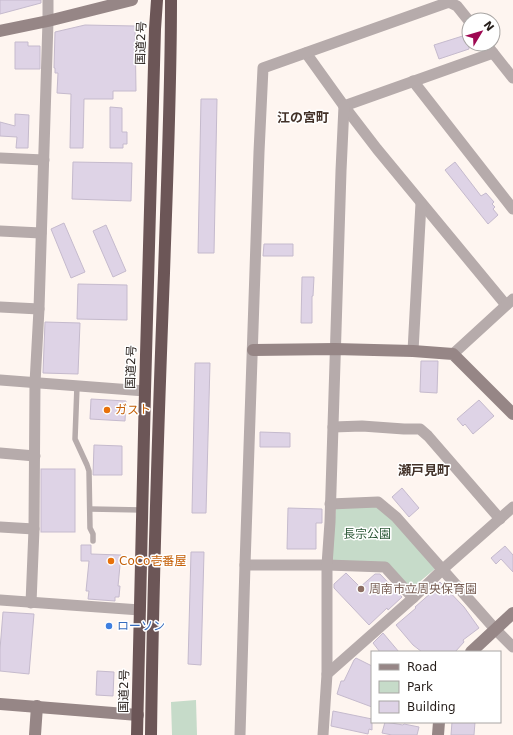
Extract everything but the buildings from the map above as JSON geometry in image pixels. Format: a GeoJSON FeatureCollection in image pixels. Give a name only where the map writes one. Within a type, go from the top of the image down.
{"type":"FeatureCollection","features":[{"type":"Feature","properties":{"kind":"highway","name":"国道2号"},"geometry":{"type":"LineString","coordinates":[[137,735],[145,391],[157,0]]}},
{"type":"Feature","properties":{"kind":"highway"},"geometry":{"type":"LineString","coordinates":[[151,735],[171,62],[171,0]]}},
{"type":"Feature","properties":{"kind":"street"},"geometry":{"type":"LineString","coordinates":[[31,603],[34,529],[35,383],[39,309],[48,0]]}},
{"type":"Feature","properties":{"kind":"street"},"geometry":{"type":"LineString","coordinates":[[0,31],[48,21],[132,0]]}},
{"type":"Feature","properties":{"kind":"street"},"geometry":{"type":"LineString","coordinates":[[240,735],[252,350],[263,68],[449,2],[457,6],[462,12]]}},
{"type":"Feature","properties":{"kind":"street"},"geometry":{"type":"LineString","coordinates":[[306,53],[377,150],[421,203],[510,302],[453,354]]}},
{"type":"Feature","properties":{"kind":"street"},"geometry":{"type":"LineString","coordinates":[[344,106],[493,53],[513,78]]}},
{"type":"Feature","properties":{"kind":"street"},"geometry":{"type":"LineString","coordinates":[[413,81],[513,209]]}},
{"type":"Feature","properties":{"kind":"street"},"geometry":{"type":"LineString","coordinates":[[323,735],[327,674],[326,565],[330,522],[344,106]]}},
{"type":"Feature","properties":{"kind":"street"},"geometry":{"type":"LineString","coordinates":[[0,158],[44,160]]}},
{"type":"Feature","properties":{"kind":"street"},"geometry":{"type":"LineString","coordinates":[[413,351],[421,203]]}},
{"type":"Feature","properties":{"kind":"street"},"geometry":{"type":"LineString","coordinates":[[0,231],[41,233]]}},
{"type":"Feature","properties":{"kind":"street"},"geometry":{"type":"LineString","coordinates":[[0,307],[39,309]]}},
{"type":"Feature","properties":{"kind":"street"},"geometry":{"type":"LineString","coordinates":[[252,350],[335,349],[413,351],[453,354],[511,408]]}},
{"type":"Feature","properties":{"kind":"street"},"geometry":{"type":"LineString","coordinates":[[0,380],[145,391]]}},
{"type":"Feature","properties":{"kind":"street"},"geometry":{"type":"LineString","coordinates":[[333,427],[362,426],[420,429],[428,436],[500,519]]}},
{"type":"Feature","properties":{"kind":"street"},"geometry":{"type":"LineString","coordinates":[[0,453],[35,456]]}},
{"type":"Feature","properties":{"kind":"street"},"geometry":{"type":"LineString","coordinates":[[330,504],[378,502],[396,517],[495,629],[513,647]]}},
{"type":"Feature","properties":{"kind":"street"},"geometry":{"type":"LineString","coordinates":[[327,674],[513,507]]}},
{"type":"Feature","properties":{"kind":"street"},"geometry":{"type":"LineString","coordinates":[[0,527],[34,529]]}},
{"type":"Feature","properties":{"kind":"street"},"geometry":{"type":"LineString","coordinates":[[245,565],[385,567],[413,598]]}},
{"type":"Feature","properties":{"kind":"street"},"geometry":{"type":"LineString","coordinates":[[0,600],[140,610]]}},
{"type":"Feature","properties":{"kind":"street"},"geometry":{"type":"LineString","coordinates":[[472,651],[513,613]]}},
{"type":"Feature","properties":{"kind":"street"},"geometry":{"type":"LineString","coordinates":[[0,704],[138,715]]}},
{"type":"Feature","properties":{"kind":"street"},"geometry":{"type":"LineString","coordinates":[[35,735],[37,706]]}},
{"type":"Feature","properties":{"kind":"street"},"geometry":{"type":"LineString","coordinates":[[438,735],[439,723]]}},
{"type":"Feature","properties":{"kind":"lane"},"geometry":{"type":"LineString","coordinates":[[77,386],[75,439],[89,471],[90,528],[93,534],[93,541]]}},
{"type":"Feature","properties":{"kind":"lane"},"geometry":{"type":"LineString","coordinates":[[90,509],[142,510]]}},
{"type":"Feature","properties":{"kind":"green space","name":"長宗公園"},"geometry":{"type":"Polygon","coordinates":[[[375,506],[389,515],[436,568],[411,589],[390,565],[331,560],[336,507],[375,506]]]}},
{"type":"Feature","properties":{"kind":"green space"},"geometry":{"type":"Polygon","coordinates":[[[196,700],[197,735],[172,735],[171,702],[196,700]]]}},
{"type":"Feature","properties":{"kind":"place","name":"ガスト"},"geometry":{"type":"Point","coordinates":[107,410]}},
{"type":"Feature","properties":{"kind":"place","name":"CoCo壱番屋"},"geometry":{"type":"Point","coordinates":[111,561]}},
{"type":"Feature","properties":{"kind":"place","name":"周南市立周央保育園"},"geometry":{"type":"Point","coordinates":[361,589]}},
{"type":"Feature","properties":{"kind":"place","name":"ローソン"},"geometry":{"type":"Point","coordinates":[109,626]}},
{"type":"Feature","properties":{"kind":"district","name":"江の宮町"},"geometry":{"type":"Point","coordinates":[303,117]}},
{"type":"Feature","properties":{"kind":"district","name":"瀬戸見町"},"geometry":{"type":"Point","coordinates":[424,470]}}]}
